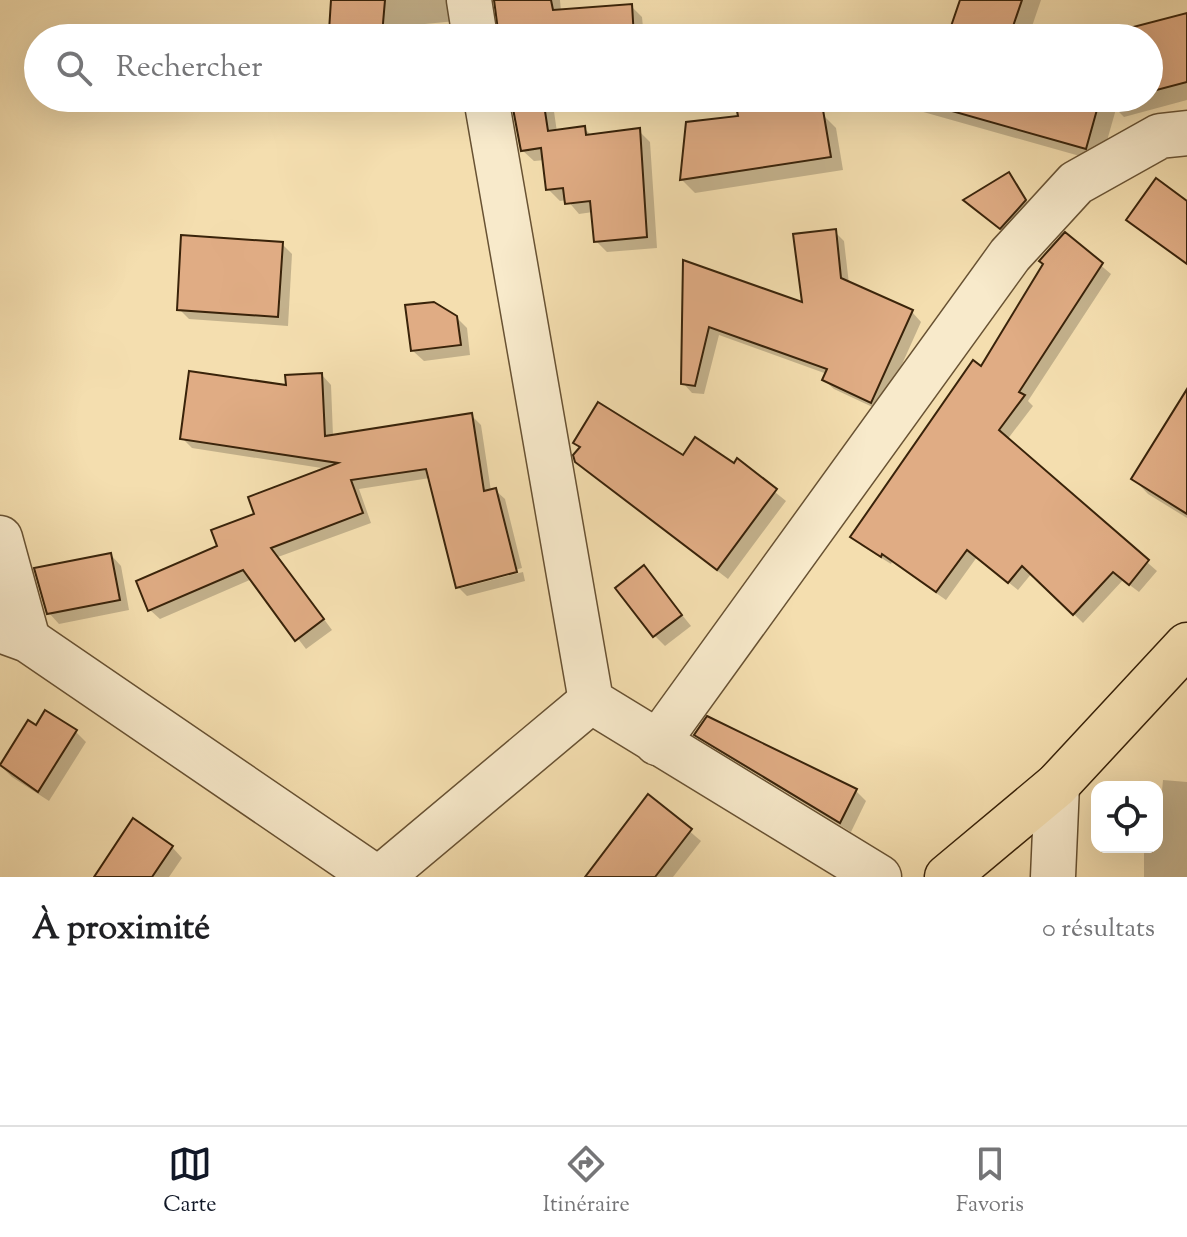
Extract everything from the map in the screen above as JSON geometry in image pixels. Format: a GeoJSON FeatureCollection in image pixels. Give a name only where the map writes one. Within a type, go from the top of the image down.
{"type":"FeatureCollection","features":[{"type":"Feature","properties":{"kind":"main road"},"geometry":{"type":"LineString","coordinates":[[947,877],[1057,785],[1187,645]]}},
{"type":"Feature","properties":{"kind":"street"},"geometry":{"type":"LineString","coordinates":[[469,0],[473,24]]}},
{"type":"Feature","properties":{"kind":"street"},"geometry":{"type":"LineString","coordinates":[[488,112],[591,701],[879,877]]}},
{"type":"Feature","properties":{"kind":"street"},"geometry":{"type":"LineString","coordinates":[[657,743],[1010,255],[1076,183],[1160,136],[1187,133]]}},
{"type":"Feature","properties":{"kind":"street"},"geometry":{"type":"LineString","coordinates":[[0,538],[14,635],[375,877]]}},
{"type":"Feature","properties":{"kind":"street"},"geometry":{"type":"LineString","coordinates":[[381,877],[591,701]]}},
{"type":"Feature","properties":{"kind":"street"},"geometry":{"type":"LineString","coordinates":[[1053,877],[1057,785]]}},
{"type":"Feature","properties":{"kind":"building"},"geometry":{"type":"Polygon","coordinates":[[[331,0],[385,0],[383,24],[329,24],[331,0]]]}},
{"type":"Feature","properties":{"kind":"building"},"geometry":{"type":"Polygon","coordinates":[[[494,0],[551,0],[553,10],[632,4],[633,24],[497,24],[494,0]]]}},
{"type":"Feature","properties":{"kind":"building"},"geometry":{"type":"Polygon","coordinates":[[[960,0],[1022,0],[1014,24],[952,24],[960,0]]]}},
{"type":"Feature","properties":{"kind":"building"},"geometry":{"type":"Polygon","coordinates":[[[1187,13],[1187,82],[1163,88],[1163,24],[1145,24],[1187,13]]]}},
{"type":"Feature","properties":{"kind":"building"},"geometry":{"type":"Polygon","coordinates":[[[514,112],[545,112],[548,131],[585,126],[586,135],[640,128],[647,237],[594,242],[590,201],[565,204],[563,188],[546,190],[541,148],[521,151],[514,112]]]}},
{"type":"Feature","properties":{"kind":"building"},"geometry":{"type":"Polygon","coordinates":[[[737,112],[823,112],[831,157],[680,180],[686,122],[738,116],[737,112]]]}},
{"type":"Feature","properties":{"kind":"building"},"geometry":{"type":"Polygon","coordinates":[[[955,112],[1096,112],[1086,149],[955,112]]]}},
{"type":"Feature","properties":{"kind":"building"},"geometry":{"type":"Polygon","coordinates":[[[1009,172],[1026,200],[1000,229],[963,200],[1009,172]]]}},
{"type":"Feature","properties":{"kind":"building"},"geometry":{"type":"Polygon","coordinates":[[[1156,178],[1187,201],[1187,264],[1126,220],[1156,178]]]}},
{"type":"Feature","properties":{"kind":"building"},"geometry":{"type":"Polygon","coordinates":[[[836,229],[841,278],[913,310],[871,403],[822,380],[827,369],[709,327],[695,386],[681,384],[683,260],[802,302],[793,234],[836,229]]]}},
{"type":"Feature","properties":{"kind":"building"},"geometry":{"type":"Polygon","coordinates":[[[1065,232],[1103,263],[1019,392],[1025,395],[999,430],[1149,560],[1129,585],[1113,572],[1073,615],[1022,566],[1008,583],[967,550],[936,592],[882,554],[881,557],[850,537],[973,360],[981,366],[1043,264],[1039,261],[1065,232]]]}},
{"type":"Feature","properties":{"kind":"building"},"geometry":{"type":"Polygon","coordinates":[[[181,235],[283,242],[278,317],[177,310],[181,235]]]}},
{"type":"Feature","properties":{"kind":"building"},"geometry":{"type":"Polygon","coordinates":[[[434,302],[457,316],[461,345],[411,351],[405,305],[434,302]]]}},
{"type":"Feature","properties":{"kind":"building"},"geometry":{"type":"Polygon","coordinates":[[[189,371],[286,385],[285,375],[322,373],[325,436],[472,413],[484,491],[496,488],[517,572],[456,588],[426,469],[351,480],[363,513],[271,548],[324,619],[295,641],[243,570],[148,611],[136,581],[217,546],[211,530],[254,514],[248,497],[338,463],[180,439],[189,371]]]}},
{"type":"Feature","properties":{"kind":"building"},"geometry":{"type":"Polygon","coordinates":[[[1187,389],[1187,514],[1131,479],[1187,389]]]}},
{"type":"Feature","properties":{"kind":"building"},"geometry":{"type":"Polygon","coordinates":[[[598,402],[683,455],[695,437],[734,463],[737,458],[777,489],[717,570],[575,462],[573,455],[580,447],[573,443],[598,402]]]}},
{"type":"Feature","properties":{"kind":"building"},"geometry":{"type":"Polygon","coordinates":[[[111,553],[120,600],[47,614],[34,568],[111,553]]]}},
{"type":"Feature","properties":{"kind":"building"},"geometry":{"type":"Polygon","coordinates":[[[644,565],[682,615],[653,637],[615,588],[644,565]]]}},
{"type":"Feature","properties":{"kind":"building"},"geometry":{"type":"Polygon","coordinates":[[[45,710],[77,730],[38,792],[0,765],[28,720],[36,725],[45,710]]]}},
{"type":"Feature","properties":{"kind":"building"},"geometry":{"type":"Polygon","coordinates":[[[707,716],[857,789],[840,823],[694,735],[707,716]]]}},
{"type":"Feature","properties":{"kind":"building"},"geometry":{"type":"Polygon","coordinates":[[[648,794],[692,829],[655,877],[585,877],[648,794]]]}},
{"type":"Feature","properties":{"kind":"building"},"geometry":{"type":"Polygon","coordinates":[[[133,818],[173,846],[152,877],[94,877],[133,818]]]}}]}
